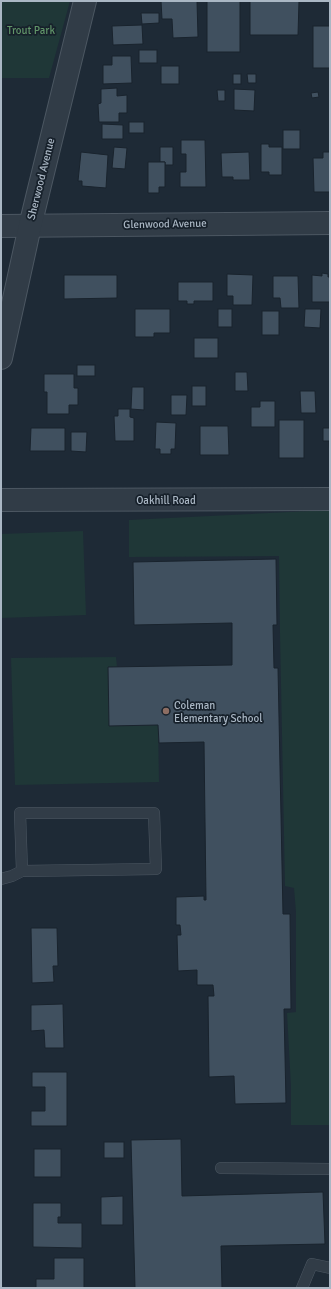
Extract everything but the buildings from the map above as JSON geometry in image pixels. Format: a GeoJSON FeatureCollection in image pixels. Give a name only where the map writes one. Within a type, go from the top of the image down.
{"type":"FeatureCollection","features":[{"type":"Feature","properties":{"kind":"street","name":"Sherwood Avenue"},"geometry":{"type":"LineString","coordinates":[[1,358],[30,226],[85,1]]}},
{"type":"Feature","properties":{"kind":"street","name":"Glenwood Avenue"},"geometry":{"type":"LineString","coordinates":[[1,226],[330,223]]}},
{"type":"Feature","properties":{"kind":"street","name":"Oakhill Road"},"geometry":{"type":"LineString","coordinates":[[1,500],[330,499]]}},
{"type":"Feature","properties":{"kind":"lane"},"geometry":{"type":"LineString","coordinates":[[1,879],[22,871],[156,869],[154,813],[20,813],[22,871]]}},
{"type":"Feature","properties":{"kind":"lane"},"geometry":{"type":"LineString","coordinates":[[221,1168],[330,1169]]}},
{"type":"Feature","properties":{"kind":"lane"},"geometry":{"type":"LineString","coordinates":[[302,1288],[312,1264],[330,1268]]}},
{"type":"Feature","properties":{"kind":"green space","name":"Trout Park"},"geometry":{"type":"Polygon","coordinates":[[[1,1],[70,1],[49,78],[1,78],[1,1]]]}},
{"type":"Feature","properties":{"kind":"green space"},"geometry":{"type":"Polygon","coordinates":[[[330,510],[330,1125],[291,1125],[291,1086],[287,1013],[296,1012],[296,912],[294,888],[285,886],[279,556],[129,557],[129,520],[330,510]]]}},
{"type":"Feature","properties":{"kind":"green space"},"geometry":{"type":"Polygon","coordinates":[[[83,531],[86,615],[1,618],[1,534],[83,531]]]}},
{"type":"Feature","properties":{"kind":"green space"},"geometry":{"type":"Polygon","coordinates":[[[116,657],[117,667],[108,667],[109,726],[158,725],[159,782],[15,785],[11,658],[116,657]]]}},
{"type":"Feature","properties":{"kind":"place","name":"Coleman Elementary School"},"geometry":{"type":"Point","coordinates":[166,711]}}]}
